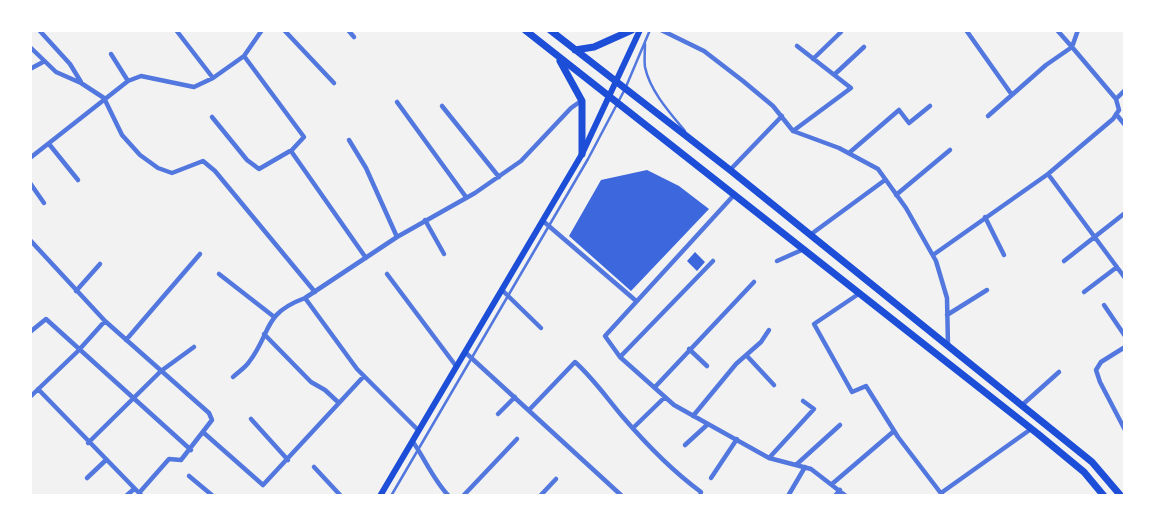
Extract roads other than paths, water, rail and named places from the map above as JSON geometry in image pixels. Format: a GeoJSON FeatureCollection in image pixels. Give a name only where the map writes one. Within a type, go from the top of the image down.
{"type":"FeatureCollection","features":[{"type":"Feature","properties":{"kind":"main road"},"geometry":{"type":"LineString","coordinates":[[525,30],[1032,429],[1084,471],[1104,496]]}},
{"type":"Feature","properties":{"kind":"main road"},"geometry":{"type":"LineString","coordinates":[[550,30],[730,170],[1093,463],[1121,496]]}},
{"type":"Feature","properties":{"kind":"main road"},"geometry":{"type":"LineString","coordinates":[[575,50],[594,47],[632,30]]}},
{"type":"Feature","properties":{"kind":"main road"},"geometry":{"type":"LineString","coordinates":[[380,496],[457,366],[468,355],[502,290],[582,154],[640,30]]}},
{"type":"Feature","properties":{"kind":"main road"},"geometry":{"type":"LineString","coordinates":[[556,55],[582,101],[582,154]]}},
{"type":"Feature","properties":{"kind":"street"},"geometry":{"type":"LineString","coordinates":[[39,30],[71,64],[81,83]]}},
{"type":"Feature","properties":{"kind":"street"},"geometry":{"type":"LineString","coordinates":[[176,30],[213,77]]}},
{"type":"Feature","properties":{"kind":"street"},"geometry":{"type":"LineString","coordinates":[[30,158],[128,81],[141,76],[194,87],[244,56],[262,30]]}},
{"type":"Feature","properties":{"kind":"street"},"geometry":{"type":"LineString","coordinates":[[284,30],[334,83]]}},
{"type":"Feature","properties":{"kind":"street"},"geometry":{"type":"LineString","coordinates":[[348,30],[354,37]]}},
{"type":"Feature","properties":{"kind":"street"},"geometry":{"type":"LineString","coordinates":[[661,30],[704,51],[773,106],[793,131],[849,153],[878,169],[933,255],[947,298],[947,346]]}},
{"type":"Feature","properties":{"kind":"street"},"geometry":{"type":"LineString","coordinates":[[966,30],[1012,95]]}},
{"type":"Feature","properties":{"kind":"street"},"geometry":{"type":"LineString","coordinates":[[933,255],[1048,174],[1119,110],[1116,99],[1057,30]]}},
{"type":"Feature","properties":{"kind":"street"},"geometry":{"type":"LineString","coordinates":[[988,116],[1046,65],[1072,47],[1078,30]]}},
{"type":"Feature","properties":{"kind":"street"},"geometry":{"type":"LineString","coordinates":[[813,59],[841,32]]}},
{"type":"Feature","properties":{"kind":"street"},"geometry":{"type":"LineString","coordinates":[[793,131],[851,88],[797,46]]}},
{"type":"Feature","properties":{"kind":"street"},"geometry":{"type":"LineString","coordinates":[[30,47],[56,72],[81,83],[104,99],[122,135],[140,155],[158,168],[172,173],[203,161],[209,166],[315,292]]}},
{"type":"Feature","properties":{"kind":"street"},"geometry":{"type":"LineString","coordinates":[[835,74],[864,47]]}},
{"type":"Feature","properties":{"kind":"street"},"geometry":{"type":"LineString","coordinates":[[111,54],[128,81]]}},
{"type":"Feature","properties":{"kind":"street"},"geometry":{"type":"LineString","coordinates":[[212,117],[247,160],[259,169],[290,151],[304,137],[244,56]]}},
{"type":"Feature","properties":{"kind":"street"},"geometry":{"type":"LineString","coordinates":[[30,69],[43,62]]}},
{"type":"Feature","properties":{"kind":"street"},"geometry":{"type":"LineString","coordinates":[[1116,99],[1125,90]]}},
{"type":"Feature","properties":{"kind":"street"},"geometry":{"type":"LineString","coordinates":[[233,377],[249,362],[273,316],[289,304],[315,292],[397,237],[499,177],[521,161],[571,108],[582,101]]}},
{"type":"Feature","properties":{"kind":"street"},"geometry":{"type":"LineString","coordinates":[[397,102],[466,198]]}},
{"type":"Feature","properties":{"kind":"street"},"geometry":{"type":"LineString","coordinates":[[442,106],[499,177]]}},
{"type":"Feature","properties":{"kind":"street"},"geometry":{"type":"LineString","coordinates":[[849,153],[899,110],[909,123],[930,106]]}},
{"type":"Feature","properties":{"kind":"street"},"geometry":{"type":"LineString","coordinates":[[1116,114],[1125,125]]}},
{"type":"Feature","properties":{"kind":"street"},"geometry":{"type":"LineString","coordinates":[[730,170],[782,116]]}},
{"type":"Feature","properties":{"kind":"street"},"geometry":{"type":"LineString","coordinates":[[349,140],[366,168],[397,237]]}},
{"type":"Feature","properties":{"kind":"street"},"geometry":{"type":"LineString","coordinates":[[48,144],[78,180]]}},
{"type":"Feature","properties":{"kind":"street"},"geometry":{"type":"LineString","coordinates":[[896,195],[950,150]]}},
{"type":"Feature","properties":{"kind":"street"},"geometry":{"type":"LineString","coordinates":[[290,151],[366,258]]}},
{"type":"Feature","properties":{"kind":"street"},"geometry":{"type":"LineString","coordinates":[[1048,174],[1125,278]]}},
{"type":"Feature","properties":{"kind":"street"},"geometry":{"type":"LineString","coordinates":[[810,235],[886,180]]}},
{"type":"Feature","properties":{"kind":"street"},"geometry":{"type":"LineString","coordinates":[[30,183],[44,203]]}},
{"type":"Feature","properties":{"kind":"street"},"geometry":{"type":"LineString","coordinates":[[735,194],[605,335],[620,357],[674,405],[769,458],[805,467],[846,496]]}},
{"type":"Feature","properties":{"kind":"street"},"geometry":{"type":"LineString","coordinates":[[1063,261],[1125,213]]}},
{"type":"Feature","properties":{"kind":"street"},"geometry":{"type":"LineString","coordinates":[[985,217],[1004,255]]}},
{"type":"Feature","properties":{"kind":"street"},"geometry":{"type":"LineString","coordinates":[[425,220],[444,254]]}},
{"type":"Feature","properties":{"kind":"street"},"geometry":{"type":"LineString","coordinates":[[543,221],[635,300]]}},
{"type":"Feature","properties":{"kind":"street"},"geometry":{"type":"LineString","coordinates":[[30,240],[105,321],[209,413],[212,420],[181,460],[169,459],[138,493],[125,496]]}},
{"type":"Feature","properties":{"kind":"street"},"geometry":{"type":"LineString","coordinates":[[777,261],[804,249]]}},
{"type":"Feature","properties":{"kind":"street"},"geometry":{"type":"LineString","coordinates":[[126,340],[200,254]]}},
{"type":"Feature","properties":{"kind":"street"},"geometry":{"type":"LineString","coordinates":[[620,357],[713,261]]}},
{"type":"Feature","properties":{"kind":"street"},"geometry":{"type":"LineString","coordinates":[[76,291],[100,264]]}},
{"type":"Feature","properties":{"kind":"street"},"geometry":{"type":"LineString","coordinates":[[1084,292],[1117,267]]}},
{"type":"Feature","properties":{"kind":"street"},"geometry":{"type":"LineString","coordinates":[[219,274],[273,316]]}},
{"type":"Feature","properties":{"kind":"street"},"geometry":{"type":"LineString","coordinates":[[387,274],[457,366]]}},
{"type":"Feature","properties":{"kind":"street"},"geometry":{"type":"LineString","coordinates":[[655,387],[754,282]]}},
{"type":"Feature","properties":{"kind":"street"},"geometry":{"type":"LineString","coordinates":[[502,290],[541,328]]}},
{"type":"Feature","properties":{"kind":"street"},"geometry":{"type":"LineString","coordinates":[[947,315],[987,290]]}},
{"type":"Feature","properties":{"kind":"street"},"geometry":{"type":"LineString","coordinates":[[860,293],[814,324],[852,392],[866,386],[894,431],[942,495],[1032,429]]}},
{"type":"Feature","properties":{"kind":"street"},"geometry":{"type":"LineString","coordinates":[[305,298],[364,376],[418,430]]}},
{"type":"Feature","properties":{"kind":"street"},"geometry":{"type":"LineString","coordinates":[[1104,305],[1125,336]]}},
{"type":"Feature","properties":{"kind":"street"},"geometry":{"type":"LineString","coordinates":[[30,332],[46,319],[78,351],[191,450]]}},
{"type":"Feature","properties":{"kind":"street"},"geometry":{"type":"LineString","coordinates":[[30,397],[105,321]]}},
{"type":"Feature","properties":{"kind":"street"},"geometry":{"type":"LineString","coordinates":[[693,416],[736,364],[761,342],[769,330]]}},
{"type":"Feature","properties":{"kind":"street"},"geometry":{"type":"LineString","coordinates":[[264,334],[311,382],[326,390],[339,403]]}},
{"type":"Feature","properties":{"kind":"street"},"geometry":{"type":"LineString","coordinates":[[88,443],[161,371],[194,346]]}},
{"type":"Feature","properties":{"kind":"street"},"geometry":{"type":"LineString","coordinates":[[1125,347],[1101,362],[1096,370],[1125,430]]}},
{"type":"Feature","properties":{"kind":"street"},"geometry":{"type":"LineString","coordinates":[[689,349],[707,366]]}},
{"type":"Feature","properties":{"kind":"street"},"geometry":{"type":"LineString","coordinates":[[468,355],[622,496]]}},
{"type":"Feature","properties":{"kind":"street"},"geometry":{"type":"LineString","coordinates":[[747,356],[774,384]]}},
{"type":"Feature","properties":{"kind":"street"},"geometry":{"type":"LineString","coordinates":[[529,410],[575,362],[675,473],[700,494]]}},
{"type":"Feature","properties":{"kind":"street"},"geometry":{"type":"LineString","coordinates":[[1021,406],[1059,372]]}},
{"type":"Feature","properties":{"kind":"street"},"geometry":{"type":"LineString","coordinates":[[204,433],[263,485],[364,376]]}},
{"type":"Feature","properties":{"kind":"street"},"geometry":{"type":"LineString","coordinates":[[38,389],[138,493]]}},
{"type":"Feature","properties":{"kind":"street"},"geometry":{"type":"LineString","coordinates":[[498,414],[515,397]]}},
{"type":"Feature","properties":{"kind":"street"},"geometry":{"type":"LineString","coordinates":[[633,428],[665,397]]}},
{"type":"Feature","properties":{"kind":"street"},"geometry":{"type":"LineString","coordinates":[[769,458],[814,409],[803,401]]}},
{"type":"Feature","properties":{"kind":"street"},"geometry":{"type":"LineString","coordinates":[[251,419],[288,460]]}},
{"type":"Feature","properties":{"kind":"street"},"geometry":{"type":"LineString","coordinates":[[685,445],[708,424]]}},
{"type":"Feature","properties":{"kind":"street"},"geometry":{"type":"LineString","coordinates":[[797,464],[840,425]]}},
{"type":"Feature","properties":{"kind":"street"},"geometry":{"type":"LineString","coordinates":[[832,484],[894,431]]}},
{"type":"Feature","properties":{"kind":"street"},"geometry":{"type":"LineString","coordinates":[[463,496],[517,439]]}},
{"type":"Feature","properties":{"kind":"street"},"geometry":{"type":"LineString","coordinates":[[711,478],[737,439]]}},
{"type":"Feature","properties":{"kind":"street"},"geometry":{"type":"LineString","coordinates":[[412,441],[440,487],[449,496]]}},
{"type":"Feature","properties":{"kind":"street"},"geometry":{"type":"LineString","coordinates":[[88,478],[106,460]]}},
{"type":"Feature","properties":{"kind":"street"},"geometry":{"type":"LineString","coordinates":[[314,467],[341,496]]}},
{"type":"Feature","properties":{"kind":"street"},"geometry":{"type":"LineString","coordinates":[[788,496],[805,467]]}},
{"type":"Feature","properties":{"kind":"street"},"geometry":{"type":"LineString","coordinates":[[189,477],[213,496]]}},
{"type":"Feature","properties":{"kind":"street"},"geometry":{"type":"LineString","coordinates":[[540,496],[556,479]]}},
{"type":"Feature","properties":{"kind":"street"},"geometry":{"type":"LineString","coordinates":[[835,496],[840,490]]}},
{"type":"Feature","properties":{"kind":"lane"},"geometry":{"type":"LineString","coordinates":[[391,496],[468,355],[550,226],[618,103],[650,30]]}},
{"type":"Feature","properties":{"kind":"lane"},"geometry":{"type":"LineString","coordinates":[[645,41],[645,67],[652,83],[668,112],[696,144]]}}]}
